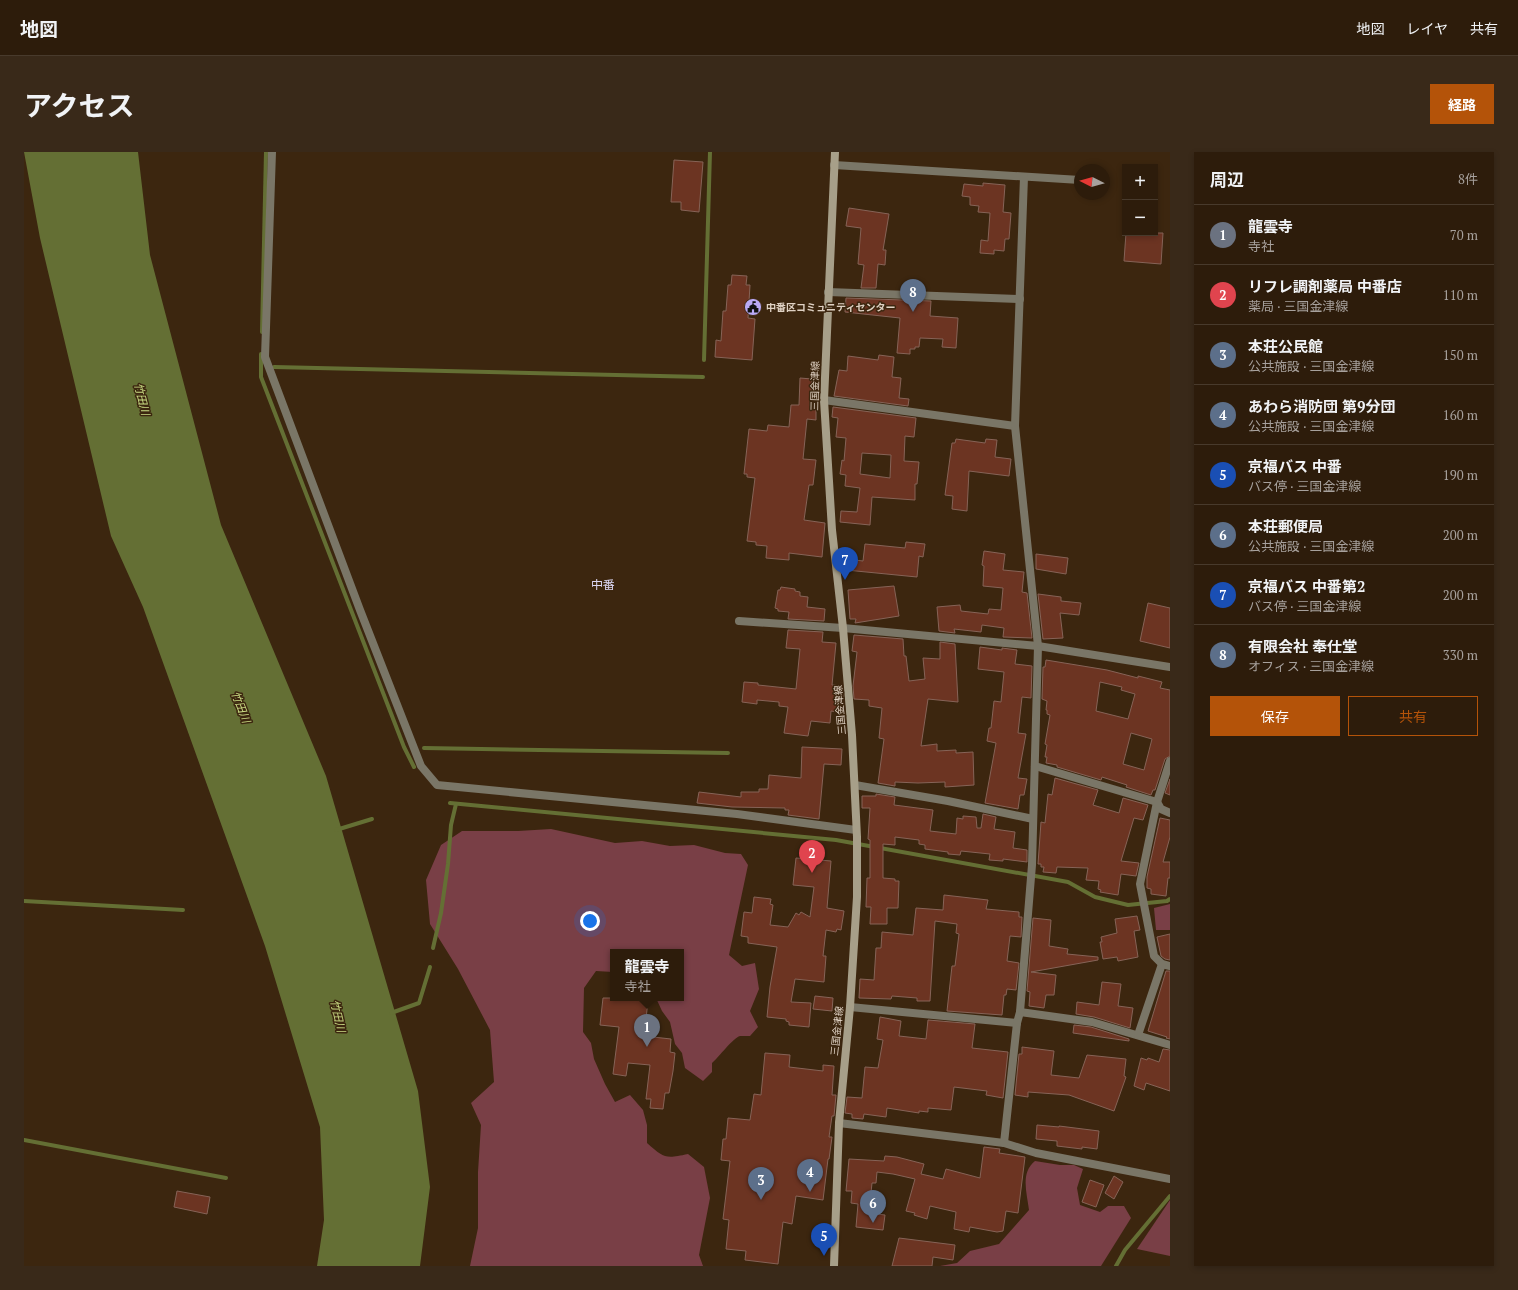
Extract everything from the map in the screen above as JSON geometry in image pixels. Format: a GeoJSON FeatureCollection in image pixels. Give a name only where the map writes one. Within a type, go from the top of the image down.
{"type":"FeatureCollection","features":[{"type":"Feature","properties":{"kind":"main road","name":"三国金津線"},"geometry":{"type":"LineString","coordinates":[[834,1266],[839,1123],[850,1007],[857,896],[855,785],[843,628],[832,530],[824,400],[835,152]]}},
{"type":"Feature","properties":{"kind":"street"},"geometry":{"type":"LineString","coordinates":[[272,152],[265,357],[360,610],[421,766],[437,785],[737,814],[857,834]]}},
{"type":"Feature","properties":{"kind":"street"},"geometry":{"type":"LineString","coordinates":[[834,164],[1074,180]]}},
{"type":"Feature","properties":{"kind":"street"},"geometry":{"type":"LineString","coordinates":[[1004,1143],[1017,1023],[1020,1012],[1032,865],[1038,646],[1015,426],[1024,177]]}},
{"type":"Feature","properties":{"kind":"street"},"geometry":{"type":"LineString","coordinates":[[828,292],[1020,299]]}},
{"type":"Feature","properties":{"kind":"street"},"geometry":{"type":"LineString","coordinates":[[824,400],[1015,426]]}},
{"type":"Feature","properties":{"kind":"street"},"geometry":{"type":"LineString","coordinates":[[739,621],[843,628],[1038,646],[1170,667]]}},
{"type":"Feature","properties":{"kind":"street"},"geometry":{"type":"LineString","coordinates":[[1138,1035],[1166,965],[1154,956],[1140,884],[1157,802],[1170,760]]}},
{"type":"Feature","properties":{"kind":"street"},"geometry":{"type":"LineString","coordinates":[[1035,766],[1157,802],[1162,809],[1170,812]]}},
{"type":"Feature","properties":{"kind":"street"},"geometry":{"type":"LineString","coordinates":[[855,785],[948,801],[1033,819]]}},
{"type":"Feature","properties":{"kind":"street"},"geometry":{"type":"LineString","coordinates":[[850,1007],[1017,1023]]}},
{"type":"Feature","properties":{"kind":"street"},"geometry":{"type":"LineString","coordinates":[[1020,1012],[1092,1022],[1170,1045]]}},
{"type":"Feature","properties":{"kind":"street"},"geometry":{"type":"LineString","coordinates":[[839,1123],[1004,1143],[1036,1154],[1170,1179]]}},
{"type":"Feature","properties":{"kind":"shaded area"},"geometry":{"type":"Polygon","coordinates":[[[551,829],[615,843],[642,841],[670,846],[694,845],[725,853],[741,854],[748,865],[729,955],[742,966],[755,963],[759,989],[750,1011],[758,1027],[750,1036],[737,1037],[712,1063],[712,1072],[703,1081],[685,1068],[682,1053],[675,1044],[670,1022],[657,1001],[684,1001],[684,949],[610,949],[610,972],[596,971],[584,988],[583,1032],[591,1043],[594,1059],[615,1102],[630,1095],[643,1110],[647,1125],[647,1143],[657,1152],[669,1157],[688,1154],[704,1167],[710,1198],[699,1255],[703,1266],[470,1266],[478,1228],[478,1172],[481,1125],[471,1103],[494,1082],[490,1030],[458,969],[430,924],[426,880],[441,845],[462,831],[518,831],[551,829]]]}},
{"type":"Feature","properties":{"kind":"shaded area"},"geometry":{"type":"Polygon","coordinates":[[[1170,904],[1170,930],[1156,930],[1154,908],[1170,904]]]}},
{"type":"Feature","properties":{"kind":"shaded area"},"geometry":{"type":"Polygon","coordinates":[[[1035,1161],[1060,1165],[1074,1165],[1083,1169],[1077,1188],[1080,1205],[1100,1212],[1108,1206],[1124,1206],[1131,1218],[1101,1266],[940,1266],[957,1263],[970,1251],[999,1244],[1029,1210],[1026,1177],[1027,1171],[1035,1161]]]}},
{"type":"Feature","properties":{"kind":"shaded area"},"geometry":{"type":"Polygon","coordinates":[[[1170,1200],[1170,1256],[1137,1249],[1170,1200]]]}},
{"type":"Feature","properties":{"kind":"water","name":"竹田川"},"geometry":{"type":"Polygon","coordinates":[[[24,152],[138,152],[150,255],[221,525],[326,776],[418,1091],[430,1187],[420,1266],[317,1266],[324,1220],[320,1127],[265,946],[143,607],[111,536],[40,238],[24,152]]]}},
{"type":"Feature","properties":{"kind":"building"},"geometry":{"type":"Polygon","coordinates":[[[674,160],[703,162],[699,212],[681,210],[681,202],[671,202],[674,160]]]}},
{"type":"Feature","properties":{"kind":"building"},"geometry":{"type":"Polygon","coordinates":[[[983,183],[1005,185],[1003,212],[1011,213],[1009,239],[1005,239],[1004,251],[994,250],[994,254],[980,253],[981,240],[988,241],[990,213],[978,212],[979,206],[970,205],[970,197],[962,196],[964,184],[983,186],[983,183]]]}},
{"type":"Feature","properties":{"kind":"building"},"geometry":{"type":"Polygon","coordinates":[[[849,208],[889,214],[883,250],[886,250],[885,265],[878,264],[876,288],[861,288],[864,265],[858,264],[861,228],[846,226],[849,208]]]}},
{"type":"Feature","properties":{"kind":"building"},"geometry":{"type":"Polygon","coordinates":[[[1158,233],[1163,233],[1161,264],[1124,261],[1126,236],[1158,236],[1158,233]]]}},
{"type":"Feature","properties":{"kind":"building"},"geometry":{"type":"Polygon","coordinates":[[[732,275],[747,276],[746,285],[750,285],[748,318],[755,319],[752,360],[715,357],[716,340],[721,341],[723,311],[726,311],[728,285],[731,285],[732,275]]]}},
{"type":"Feature","properties":{"kind":"building"},"geometry":{"type":"Polygon","coordinates":[[[846,298],[931,301],[930,316],[958,318],[956,348],[942,347],[943,339],[920,338],[919,347],[910,349],[910,354],[897,353],[900,318],[845,312],[846,298]]]}},
{"type":"Feature","properties":{"kind":"building"},"geometry":{"type":"Polygon","coordinates":[[[879,355],[894,357],[892,377],[901,378],[899,398],[909,399],[908,406],[834,396],[839,370],[847,371],[848,356],[878,360],[879,355]]]}},
{"type":"Feature","properties":{"kind":"building"},"geometry":{"type":"Polygon","coordinates":[[[800,378],[812,379],[810,406],[816,406],[816,420],[807,419],[803,459],[816,460],[813,485],[809,485],[804,520],[825,523],[822,557],[789,553],[789,560],[766,558],[767,546],[756,545],[756,542],[747,541],[755,478],[747,477],[747,474],[744,474],[749,429],[767,431],[768,425],[789,427],[791,405],[799,405],[800,378]]]}},
{"type":"Feature","properties":{"kind":"building"},"geometry":{"type":"Polygon","coordinates":[[[833,407],[916,418],[914,437],[905,436],[904,461],[919,462],[917,484],[915,484],[915,500],[872,497],[870,525],[840,522],[841,511],[857,512],[860,488],[845,486],[846,475],[840,474],[842,460],[844,461],[846,438],[836,437],[838,418],[832,417],[833,407]],[[862,453],[860,474],[890,478],[891,455],[862,453]]]}},
{"type":"Feature","properties":{"kind":"building"},"geometry":{"type":"Polygon","coordinates":[[[956,439],[985,443],[986,439],[997,440],[995,457],[1011,459],[1009,476],[969,471],[967,511],[952,509],[953,496],[945,495],[952,443],[955,443],[956,439]]]}},
{"type":"Feature","properties":{"kind":"building"},"geometry":{"type":"Polygon","coordinates":[[[906,542],[925,544],[923,557],[919,556],[917,577],[846,570],[847,559],[863,561],[865,544],[905,548],[906,542]]]}},
{"type":"Feature","properties":{"kind":"building"},"geometry":{"type":"Polygon","coordinates":[[[984,551],[1005,554],[1003,570],[1024,572],[1022,592],[1027,593],[1032,638],[1003,637],[1004,628],[982,625],[981,632],[954,629],[955,633],[939,631],[937,607],[960,605],[961,611],[988,614],[989,609],[1001,610],[1003,588],[983,586],[984,566],[982,565],[984,551]]]}},
{"type":"Feature","properties":{"kind":"building"},"geometry":{"type":"Polygon","coordinates":[[[1036,554],[1068,558],[1066,574],[1036,569],[1036,554]]]}},
{"type":"Feature","properties":{"kind":"building"},"geometry":{"type":"Polygon","coordinates":[[[894,586],[899,616],[855,623],[856,619],[850,619],[848,590],[894,586]]]}},
{"type":"Feature","properties":{"kind":"building"},"geometry":{"type":"Polygon","coordinates":[[[781,587],[795,589],[795,591],[800,592],[800,596],[808,597],[807,607],[825,609],[824,621],[788,619],[789,612],[778,611],[778,609],[775,608],[778,590],[780,590],[781,587]]]}},
{"type":"Feature","properties":{"kind":"building"},"geometry":{"type":"Polygon","coordinates":[[[1038,594],[1061,597],[1061,601],[1081,603],[1079,615],[1060,613],[1063,638],[1043,639],[1038,594]]]}},
{"type":"Feature","properties":{"kind":"building"},"geometry":{"type":"Polygon","coordinates":[[[1148,603],[1170,608],[1170,648],[1140,641],[1148,603]]]}},
{"type":"Feature","properties":{"kind":"building"},"geometry":{"type":"Polygon","coordinates":[[[788,630],[823,632],[822,642],[836,643],[832,685],[842,686],[843,698],[839,697],[838,712],[831,711],[830,723],[811,721],[808,736],[784,733],[788,707],[779,706],[779,702],[757,700],[757,704],[742,702],[744,682],[796,689],[800,649],[786,648],[788,630]]]}},
{"type":"Feature","properties":{"kind":"building"},"geometry":{"type":"Polygon","coordinates":[[[854,635],[903,639],[904,656],[906,656],[909,681],[925,679],[923,658],[940,659],[940,642],[955,644],[958,702],[928,699],[921,746],[937,744],[937,751],[956,750],[956,753],[973,752],[974,785],[945,787],[945,782],[895,782],[895,786],[878,783],[884,739],[879,738],[882,708],[869,706],[869,700],[854,699],[853,686],[857,652],[852,651],[854,635]]]}},
{"type":"Feature","properties":{"kind":"building"},"geometry":{"type":"Polygon","coordinates":[[[980,647],[1002,650],[1002,648],[1017,650],[1015,664],[1032,666],[1031,698],[1022,697],[1018,733],[1026,734],[1018,778],[1027,779],[1024,795],[1020,795],[1018,809],[985,803],[996,743],[987,741],[989,728],[991,728],[994,701],[1001,702],[1004,672],[978,669],[980,647]]]}},
{"type":"Feature","properties":{"kind":"building"},"geometry":{"type":"Polygon","coordinates":[[[1046,660],[1107,670],[1138,678],[1138,676],[1162,682],[1160,688],[1170,690],[1170,756],[1165,759],[1155,790],[1153,790],[1151,795],[1102,777],[1101,780],[1057,767],[1057,765],[1046,763],[1047,757],[1045,757],[1047,745],[1045,744],[1050,715],[1047,714],[1046,710],[1047,701],[1042,699],[1043,667],[1045,667],[1046,660]],[[1100,682],[1096,711],[1128,719],[1135,694],[1121,690],[1122,687],[1100,682]],[[1131,733],[1123,764],[1144,770],[1152,739],[1131,733]]]}},
{"type":"Feature","properties":{"kind":"building"},"geometry":{"type":"Polygon","coordinates":[[[802,747],[842,749],[841,765],[824,764],[819,819],[788,815],[789,810],[785,810],[785,808],[732,807],[697,803],[699,792],[741,797],[741,792],[759,792],[759,789],[768,789],[769,775],[801,778],[802,747]]]}},
{"type":"Feature","properties":{"kind":"building"},"geometry":{"type":"Polygon","coordinates":[[[1055,778],[1098,790],[1093,805],[1119,813],[1123,798],[1148,805],[1143,820],[1134,818],[1121,861],[1139,863],[1136,876],[1121,874],[1118,895],[1100,892],[1101,890],[1098,889],[1099,881],[1086,880],[1088,868],[1057,867],[1056,873],[1043,872],[1044,867],[1041,867],[1041,864],[1038,864],[1041,822],[1045,823],[1048,794],[1052,795],[1055,778]]]}},
{"type":"Feature","properties":{"kind":"building"},"geometry":{"type":"Polygon","coordinates":[[[1170,779],[1170,795],[1165,793],[1170,779]]]}},
{"type":"Feature","properties":{"kind":"building"},"geometry":{"type":"Polygon","coordinates":[[[876,794],[895,797],[894,805],[933,810],[930,831],[956,834],[957,818],[963,819],[963,816],[976,817],[977,828],[981,828],[983,814],[996,817],[994,829],[1015,832],[1013,848],[1027,850],[1027,862],[1003,859],[1003,861],[989,860],[990,854],[961,851],[960,855],[948,854],[948,852],[925,849],[925,845],[919,844],[919,840],[895,837],[895,845],[883,844],[883,878],[895,879],[895,881],[899,881],[898,908],[887,908],[887,924],[870,924],[871,907],[866,907],[867,878],[870,878],[870,840],[868,839],[870,808],[862,808],[862,796],[876,796],[876,794]]]}},
{"type":"Feature","properties":{"kind":"building"},"geometry":{"type":"Polygon","coordinates":[[[1160,818],[1170,820],[1170,837],[1163,862],[1170,862],[1170,878],[1168,878],[1166,896],[1151,894],[1151,889],[1147,888],[1147,877],[1160,818]]]}},
{"type":"Feature","properties":{"kind":"building"},"geometry":{"type":"Polygon","coordinates":[[[796,858],[831,861],[827,908],[844,911],[841,930],[837,929],[836,932],[826,930],[823,956],[826,956],[824,982],[795,979],[791,1002],[811,1003],[809,1027],[789,1025],[789,1022],[786,1021],[786,1019],[767,1017],[770,987],[777,947],[748,943],[748,937],[741,936],[744,912],[752,913],[754,897],[771,899],[770,904],[773,905],[770,925],[788,927],[796,913],[799,915],[801,912],[810,917],[814,887],[793,885],[796,858]]]}},
{"type":"Feature","properties":{"kind":"building"},"geometry":{"type":"Polygon","coordinates":[[[944,895],[988,900],[986,909],[1019,912],[1019,917],[1022,917],[1021,937],[1010,936],[1007,961],[1019,963],[1016,990],[1007,989],[1006,995],[1004,995],[1002,1015],[947,1011],[952,966],[955,966],[959,934],[956,933],[957,924],[935,921],[930,1001],[917,1001],[917,998],[892,996],[891,999],[859,998],[860,979],[874,980],[876,948],[881,948],[882,932],[913,935],[916,908],[943,910],[944,895]]]}},
{"type":"Feature","properties":{"kind":"building"},"geometry":{"type":"Polygon","coordinates":[[[1137,916],[1140,930],[1134,931],[1138,957],[1118,961],[1117,957],[1103,959],[1100,942],[1102,942],[1101,937],[1117,933],[1115,919],[1137,916]]]}},
{"type":"Feature","properties":{"kind":"building"},"geometry":{"type":"Polygon","coordinates":[[[1033,918],[1051,920],[1049,946],[1068,949],[1067,954],[1098,957],[1098,960],[1031,972],[1056,975],[1054,995],[1046,995],[1044,1008],[1029,1006],[1030,992],[1027,991],[1033,918]]]}},
{"type":"Feature","properties":{"kind":"building"},"geometry":{"type":"Polygon","coordinates":[[[1170,934],[1170,960],[1161,956],[1157,937],[1170,934]]]}},
{"type":"Feature","properties":{"kind":"building"},"geometry":{"type":"Polygon","coordinates":[[[1166,971],[1170,971],[1170,1039],[1148,1031],[1166,971]]]}},
{"type":"Feature","properties":{"kind":"building"},"geometry":{"type":"Polygon","coordinates":[[[1102,982],[1121,984],[1118,1006],[1133,1008],[1130,1028],[1094,1017],[1076,1014],[1077,1002],[1099,1005],[1102,982]]]}},
{"type":"Feature","properties":{"kind":"building"},"geometry":{"type":"Polygon","coordinates":[[[815,996],[833,998],[832,1011],[813,1009],[815,996]]]}},
{"type":"Feature","properties":{"kind":"building"},"geometry":{"type":"Polygon","coordinates":[[[603,998],[610,998],[610,1001],[648,1001],[644,1036],[671,1039],[670,1052],[675,1053],[669,1093],[665,1093],[663,1109],[650,1108],[651,1099],[646,1099],[650,1065],[628,1063],[626,1076],[613,1074],[619,1027],[600,1025],[603,998]]]}},
{"type":"Feature","properties":{"kind":"building"},"geometry":{"type":"Polygon","coordinates":[[[880,1017],[901,1021],[899,1036],[926,1039],[928,1020],[975,1024],[972,1048],[1008,1052],[1003,1098],[986,1095],[987,1091],[954,1087],[951,1110],[928,1108],[928,1112],[919,1111],[919,1113],[887,1108],[886,1117],[864,1114],[863,1119],[852,1118],[852,1114],[845,1113],[847,1097],[862,1098],[865,1067],[878,1068],[883,1040],[877,1039],[880,1017]]]}},
{"type":"Feature","properties":{"kind":"building"},"geometry":{"type":"Polygon","coordinates":[[[1074,1025],[1091,1027],[1129,1039],[1129,1041],[1073,1033],[1074,1025]]]}},
{"type":"Feature","properties":{"kind":"building"},"geometry":{"type":"Polygon","coordinates":[[[1022,1047],[1054,1051],[1051,1075],[1079,1078],[1087,1055],[1126,1059],[1124,1076],[1126,1077],[1114,1111],[1069,1095],[1028,1092],[1028,1097],[1015,1095],[1019,1054],[1022,1054],[1022,1047]]]}},
{"type":"Feature","properties":{"kind":"building"},"geometry":{"type":"Polygon","coordinates":[[[1163,1049],[1170,1050],[1170,1091],[1146,1083],[1144,1090],[1134,1086],[1141,1058],[1147,1060],[1148,1058],[1159,1062],[1163,1049]]]}},
{"type":"Feature","properties":{"kind":"building"},"geometry":{"type":"Polygon","coordinates":[[[765,1053],[790,1055],[789,1067],[823,1071],[823,1065],[834,1066],[832,1095],[836,1095],[834,1116],[832,1116],[829,1137],[832,1137],[823,1200],[796,1196],[792,1224],[783,1222],[778,1264],[745,1260],[746,1251],[726,1249],[729,1220],[723,1219],[730,1161],[721,1160],[723,1139],[726,1139],[728,1118],[750,1120],[754,1094],[761,1095],[765,1053]]]}},
{"type":"Feature","properties":{"kind":"building"},"geometry":{"type":"Polygon","coordinates":[[[1037,1125],[1099,1131],[1097,1149],[1057,1146],[1057,1141],[1036,1139],[1037,1125]]]}},
{"type":"Feature","properties":{"kind":"building"},"geometry":{"type":"Polygon","coordinates":[[[984,1147],[1000,1149],[999,1153],[1025,1157],[1018,1213],[1006,1211],[1003,1231],[997,1232],[970,1227],[969,1232],[954,1229],[956,1212],[930,1206],[927,1219],[914,1215],[915,1213],[906,1211],[915,1179],[877,1172],[876,1183],[872,1183],[869,1213],[885,1215],[883,1230],[856,1227],[858,1204],[851,1203],[852,1191],[846,1191],[849,1159],[884,1161],[885,1156],[897,1157],[924,1164],[921,1174],[943,1179],[946,1169],[980,1178],[984,1147]]]}},
{"type":"Feature","properties":{"kind":"building"},"geometry":{"type":"Polygon","coordinates":[[[1114,1176],[1123,1182],[1114,1199],[1105,1193],[1114,1176]]]}},
{"type":"Feature","properties":{"kind":"building"},"geometry":{"type":"Polygon","coordinates":[[[1090,1180],[1104,1185],[1096,1207],[1082,1202],[1090,1180]]]}},
{"type":"Feature","properties":{"kind":"building"},"geometry":{"type":"Polygon","coordinates":[[[177,1191],[210,1197],[207,1214],[174,1207],[177,1191]]]}},
{"type":"Feature","properties":{"kind":"building"},"geometry":{"type":"Polygon","coordinates":[[[899,1238],[955,1245],[953,1260],[933,1257],[932,1266],[892,1266],[899,1238]]]}},
{"type":"Feature","properties":{"kind":"waterway"},"geometry":{"type":"LineString","coordinates":[[262,332],[266,152]]}},
{"type":"Feature","properties":{"kind":"waterway"},"geometry":{"type":"LineString","coordinates":[[704,360],[710,152]]}},
{"type":"Feature","properties":{"kind":"waterway"},"geometry":{"type":"LineString","coordinates":[[261,354],[261,377],[404,747],[414,767]]}},
{"type":"Feature","properties":{"kind":"waterway"},"geometry":{"type":"LineString","coordinates":[[274,367],[703,377]]}},
{"type":"Feature","properties":{"kind":"waterway"},"geometry":{"type":"LineString","coordinates":[[424,748],[728,753]]}},
{"type":"Feature","properties":{"kind":"waterway"},"geometry":{"type":"LineString","coordinates":[[450,803],[836,840],[1068,882],[1095,897],[1128,905],[1167,901],[1170,899]]}},
{"type":"Feature","properties":{"kind":"waterway"},"geometry":{"type":"LineString","coordinates":[[433,948],[441,913],[448,864],[451,825],[456,804]]}},
{"type":"Feature","properties":{"kind":"waterway"},"geometry":{"type":"LineString","coordinates":[[336,830],[372,819]]}},
{"type":"Feature","properties":{"kind":"waterway"},"geometry":{"type":"LineString","coordinates":[[24,901],[183,910]]}},
{"type":"Feature","properties":{"kind":"waterway"},"geometry":{"type":"LineString","coordinates":[[391,1013],[419,1003],[430,967]]}},
{"type":"Feature","properties":{"kind":"waterway"},"geometry":{"type":"LineString","coordinates":[[24,1140],[226,1178]]}},
{"type":"Feature","properties":{"kind":"waterway"},"geometry":{"type":"LineString","coordinates":[[1116,1266],[1125,1250],[1170,1196]]}},
{"type":"Feature","properties":{"kind":"place","name":"中番区コミュニティセンター"},"geometry":{"type":"Point","coordinates":[753,307]}},
{"type":"Feature","properties":{"kind":"place","name":"有限会社 奉仕堂"},"geometry":{"type":"Point","coordinates":[913,312]}},
{"type":"Feature","properties":{"kind":"place","name":"京福バス 中番第2"},"geometry":{"type":"Point","coordinates":[845,580]}},
{"type":"Feature","properties":{"kind":"place","name":"リフレ調剤薬局 中番店"},"geometry":{"type":"Point","coordinates":[812,873]}},
{"type":"Feature","properties":{"kind":"place","name":"龍雲寺"},"geometry":{"type":"Point","coordinates":[647,1047]}},
{"type":"Feature","properties":{"kind":"place","name":"あわら消防団 第9分団"},"geometry":{"type":"Point","coordinates":[810,1192]}},
{"type":"Feature","properties":{"kind":"place","name":"本荘公民館"},"geometry":{"type":"Point","coordinates":[761,1200]}},
{"type":"Feature","properties":{"kind":"place","name":"本荘郵便局"},"geometry":{"type":"Point","coordinates":[873,1223]}},
{"type":"Feature","properties":{"kind":"place","name":"京福バス 中番"},"geometry":{"type":"Point","coordinates":[824,1256]}},
{"type":"Feature","properties":{"kind":"district","name":"中番"},"geometry":{"type":"Point","coordinates":[603,584]}}]}
